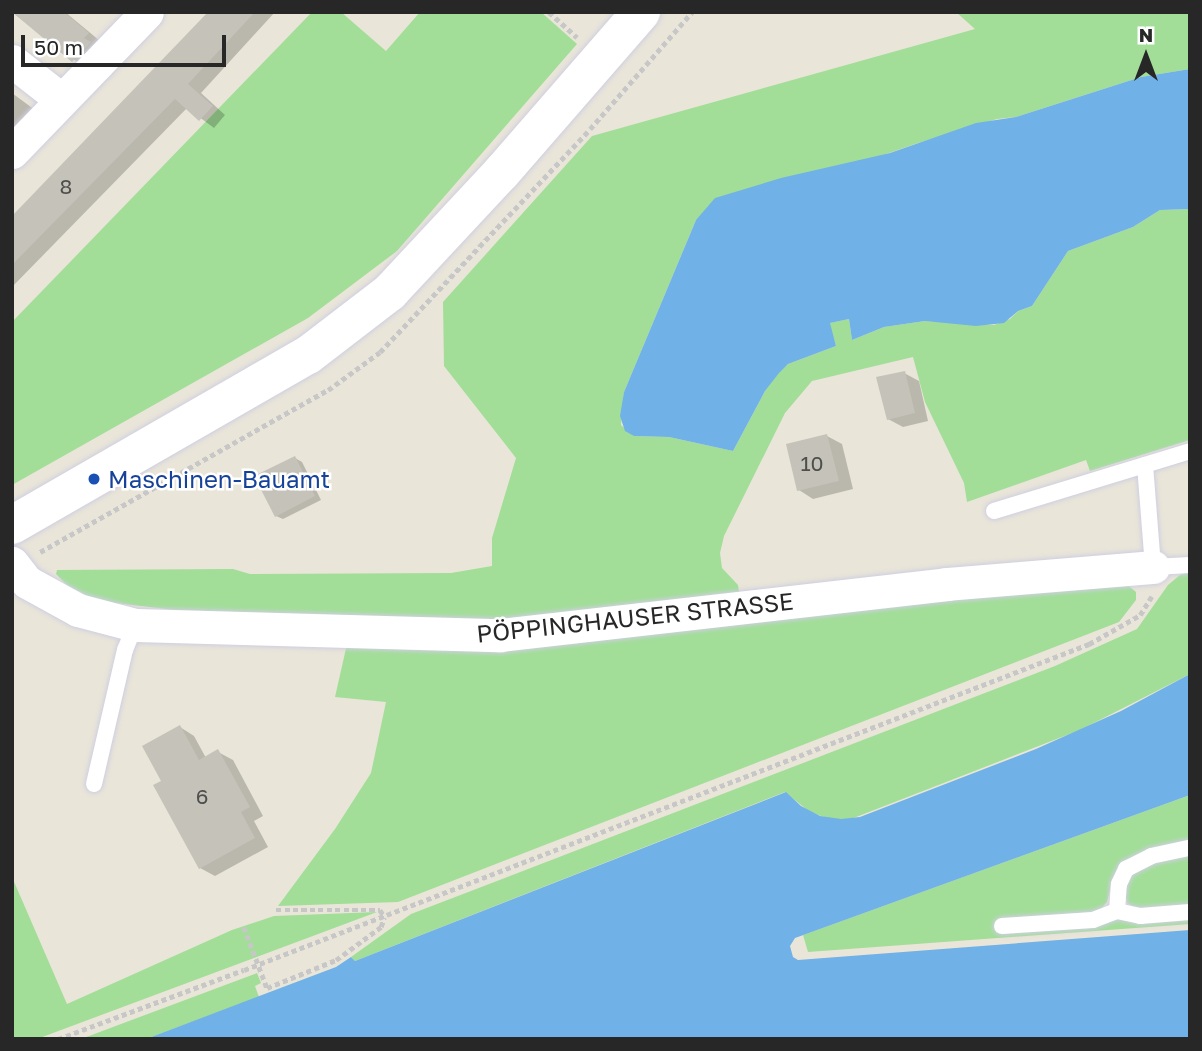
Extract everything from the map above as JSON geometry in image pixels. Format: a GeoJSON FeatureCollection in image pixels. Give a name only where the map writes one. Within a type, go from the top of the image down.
{"type":"FeatureCollection","features":[{"type":"Feature","properties":{"kind":"main road"},"geometry":{"type":"LineString","coordinates":[[12,525],[309,355],[390,292],[502,173],[641,12]]}},
{"type":"Feature","properties":{"kind":"street"},"geometry":{"type":"LineString","coordinates":[[12,152],[147,12]]}},
{"type":"Feature","properties":{"kind":"street"},"geometry":{"type":"LineString","coordinates":[[12,61],[62,100]]}},
{"type":"Feature","properties":{"kind":"street","name":"PÖPPINGHAUSER STRASSE"},"geometry":{"type":"LineString","coordinates":[[12,563],[27,582],[78,610],[135,625],[500,635],[946,584],[1153,567]]}},
{"type":"Feature","properties":{"kind":"lane"},"geometry":{"type":"LineString","coordinates":[[994,510],[1190,451]]}},
{"type":"Feature","properties":{"kind":"lane"},"geometry":{"type":"LineString","coordinates":[[1145,465],[1153,567]]}},
{"type":"Feature","properties":{"kind":"lane","name":"PÖPPINGHAUSER STRASSE"},"geometry":{"type":"LineString","coordinates":[[1153,567],[1190,565]]}},
{"type":"Feature","properties":{"kind":"lane"},"geometry":{"type":"LineString","coordinates":[[94,784],[125,650],[135,625]]}},
{"type":"Feature","properties":{"kind":"lane"},"geometry":{"type":"LineString","coordinates":[[1117,911],[1119,884],[1126,869],[1151,856],[1190,848]]}},
{"type":"Feature","properties":{"kind":"lane"},"geometry":{"type":"LineString","coordinates":[[1002,926],[1093,920],[1117,911],[1140,916],[1190,912]]}},
{"type":"Feature","properties":{"kind":"path"},"geometry":{"type":"LineString","coordinates":[[58,1039],[258,965],[1089,644],[1140,615],[1153,593],[1153,567]]}},
{"type":"Feature","properties":{"kind":"path"},"geometry":{"type":"LineString","coordinates":[[244,927],[267,988],[336,960],[381,927],[384,916],[380,910],[276,910]]}},
{"type":"Feature","properties":{"kind":"green space"},"geometry":{"type":"Polygon","coordinates":[[[312,12],[341,12],[386,51],[420,12],[541,12],[577,44],[397,251],[308,318],[12,485],[12,322],[312,12]]]}},
{"type":"Feature","properties":{"kind":"green space"},"geometry":{"type":"Polygon","coordinates":[[[956,12],[1190,12],[1190,69],[1141,77],[1016,117],[997,119],[918,143],[696,220],[624,392],[621,425],[634,436],[669,437],[733,451],[765,391],[778,373],[788,364],[836,346],[829,323],[849,319],[852,340],[884,327],[925,321],[994,325],[1032,306],[1068,251],[1133,227],[1160,210],[1190,209],[1190,440],[1090,471],[1086,460],[967,502],[964,483],[925,402],[913,357],[812,381],[785,413],[724,536],[720,553],[722,568],[738,585],[740,597],[521,621],[175,610],[98,601],[67,585],[56,574],[57,570],[233,569],[250,574],[451,573],[492,566],[492,538],[516,458],[444,366],[443,302],[592,136],[975,29],[956,12]]]}},
{"type":"Feature","properties":{"kind":"green space"},"geometry":{"type":"Polygon","coordinates":[[[1190,571],[1190,674],[1080,730],[851,819],[831,819],[811,813],[785,792],[355,961],[351,957],[411,914],[1055,666],[1137,629],[1168,585],[1190,571]]]}},
{"type":"Feature","properties":{"kind":"green space"},"geometry":{"type":"Polygon","coordinates":[[[1125,583],[1136,592],[1136,600],[1119,622],[398,902],[278,906],[335,829],[371,773],[386,702],[335,697],[347,644],[1125,583]]]}},
{"type":"Feature","properties":{"kind":"green space"},"geometry":{"type":"Polygon","coordinates":[[[1190,795],[1190,844],[1112,882],[1107,902],[1099,911],[995,921],[996,933],[1090,926],[1115,917],[1190,918],[1190,924],[808,952],[803,935],[1190,795]]]}},
{"type":"Feature","properties":{"kind":"green space"},"geometry":{"type":"Polygon","coordinates":[[[1190,853],[1190,905],[1137,909],[1127,903],[1124,887],[1132,872],[1153,862],[1190,853]]]}},
{"type":"Feature","properties":{"kind":"green space"},"geometry":{"type":"Polygon","coordinates":[[[12,877],[67,1004],[232,930],[274,916],[377,912],[37,1039],[12,1039],[12,877]]]}},
{"type":"Feature","properties":{"kind":"green space"},"geometry":{"type":"Polygon","coordinates":[[[257,973],[261,983],[255,986],[259,997],[146,1039],[81,1039],[257,973]]]}},
{"type":"Feature","properties":{"kind":"water"},"geometry":{"type":"Polygon","coordinates":[[[1190,69],[1190,209],[1160,210],[1133,227],[1068,251],[1032,306],[1018,311],[1004,323],[976,326],[925,321],[884,327],[852,340],[849,319],[830,323],[836,346],[788,364],[779,373],[765,391],[733,451],[669,437],[634,436],[625,431],[620,416],[624,392],[696,220],[715,198],[781,178],[890,153],[976,123],[1016,117],[1141,77],[1190,69]]]}},
{"type":"Feature","properties":{"kind":"water"},"geometry":{"type":"Polygon","coordinates":[[[1190,674],[1190,795],[795,938],[790,946],[793,957],[798,960],[1190,930],[1190,1039],[146,1039],[336,967],[351,957],[355,961],[786,792],[801,806],[820,816],[841,819],[860,817],[1036,749],[1121,711],[1190,674]]]}},
{"type":"Feature","properties":{"kind":"building"},"geometry":{"type":"Polygon","coordinates":[[[12,12],[64,12],[89,33],[84,38],[91,42],[72,62],[12,12]]]}},
{"type":"Feature","properties":{"kind":"building"},"geometry":{"type":"Polygon","coordinates":[[[208,12],[255,12],[188,84],[213,106],[199,121],[175,99],[12,265],[12,216],[208,12]]]}},
{"type":"Feature","properties":{"kind":"building"},"geometry":{"type":"Polygon","coordinates":[[[905,371],[915,413],[887,420],[876,377],[905,371]]]}},
{"type":"Feature","properties":{"kind":"building"},"geometry":{"type":"Polygon","coordinates":[[[827,434],[839,481],[797,491],[786,444],[827,434]]]}},
{"type":"Feature","properties":{"kind":"building"},"geometry":{"type":"Polygon","coordinates":[[[295,456],[315,496],[275,517],[254,476],[295,456]]]}},
{"type":"Feature","properties":{"kind":"building"},"geometry":{"type":"Polygon","coordinates":[[[180,725],[199,760],[218,749],[250,807],[241,812],[255,838],[199,869],[153,785],[161,781],[142,746],[180,725]]]}},
{"type":"Feature","properties":{"kind":"place","name":"Maschinen-Bauamt"},"geometry":{"type":"Point","coordinates":[94,479]}}]}
